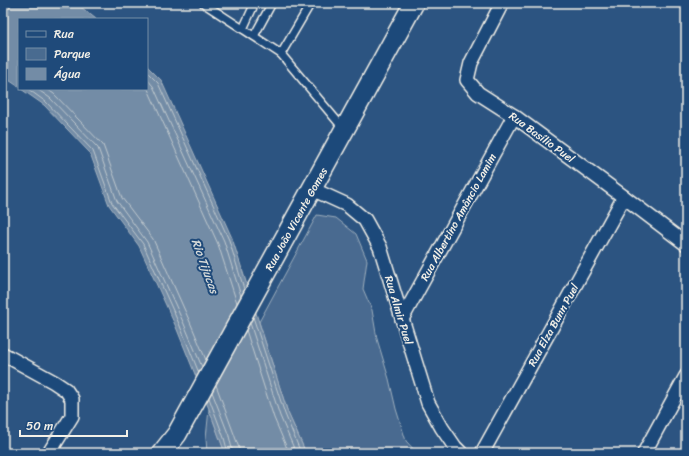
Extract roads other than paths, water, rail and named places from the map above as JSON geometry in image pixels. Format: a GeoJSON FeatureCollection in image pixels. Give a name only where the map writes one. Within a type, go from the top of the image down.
{"type":"FeatureCollection","features":[{"type":"Feature","properties":{"kind":"main road","name":"Rua João Vicente Gomes"},"geometry":{"type":"LineString","coordinates":[[177,434],[414,3]]}},
{"type":"Feature","properties":{"kind":"main road"},"geometry":{"type":"LineString","coordinates":[[162,453],[177,434]]}},
{"type":"Feature","properties":{"kind":"main road"},"geometry":{"type":"LineString","coordinates":[[172,453],[177,434]]}},
{"type":"Feature","properties":{"kind":"street","name":"Rua Basílio Puel"},"geometry":{"type":"LineString","coordinates":[[502,3],[471,63],[467,80],[478,93],[514,116],[686,244]]}},
{"type":"Feature","properties":{"kind":"street","name":"Rua Albertino Amâncio Lamim"},"geometry":{"type":"LineString","coordinates":[[402,319],[514,116]]}},
{"type":"Feature","properties":{"kind":"street","name":"Rua Almir Puel"},"geometry":{"type":"LineString","coordinates":[[312,189],[347,206],[365,220],[380,248],[428,403],[442,428],[461,453]]}},
{"type":"Feature","properties":{"kind":"street","name":"Rua Elza Bunn Puel"},"geometry":{"type":"LineString","coordinates":[[482,453],[624,197]]}},
{"type":"Feature","properties":{"kind":"street"},"geometry":{"type":"LineString","coordinates":[[3,354],[54,382],[66,390],[72,399],[72,416],[49,453]]}},
{"type":"Feature","properties":{"kind":"street"},"geometry":{"type":"LineString","coordinates":[[644,453],[686,376]]}},
{"type":"Feature","properties":{"kind":"lane"},"geometry":{"type":"LineString","coordinates":[[203,3],[281,54],[345,130]]}},
{"type":"Feature","properties":{"kind":"lane"},"geometry":{"type":"LineString","coordinates":[[243,28],[255,3]]}},
{"type":"Feature","properties":{"kind":"lane"},"geometry":{"type":"LineString","coordinates":[[254,36],[272,3]]}},
{"type":"Feature","properties":{"kind":"lane"},"geometry":{"type":"LineString","coordinates":[[281,54],[311,3]]}},
{"type":"Feature","properties":{"kind":"water"},"geometry":{"type":"Polygon","coordinates":[[[3,3],[76,3],[95,18],[18,18],[18,86],[3,76],[3,3]]]}},
{"type":"Feature","properties":{"kind":"water","name":"Rio Tijucas"},"geometry":{"type":"Polygon","coordinates":[[[148,67],[161,80],[232,238],[288,413],[306,453],[225,453],[176,327],[139,246],[109,205],[90,153],[44,105],[22,90],[148,90],[148,67]]]}}]}
